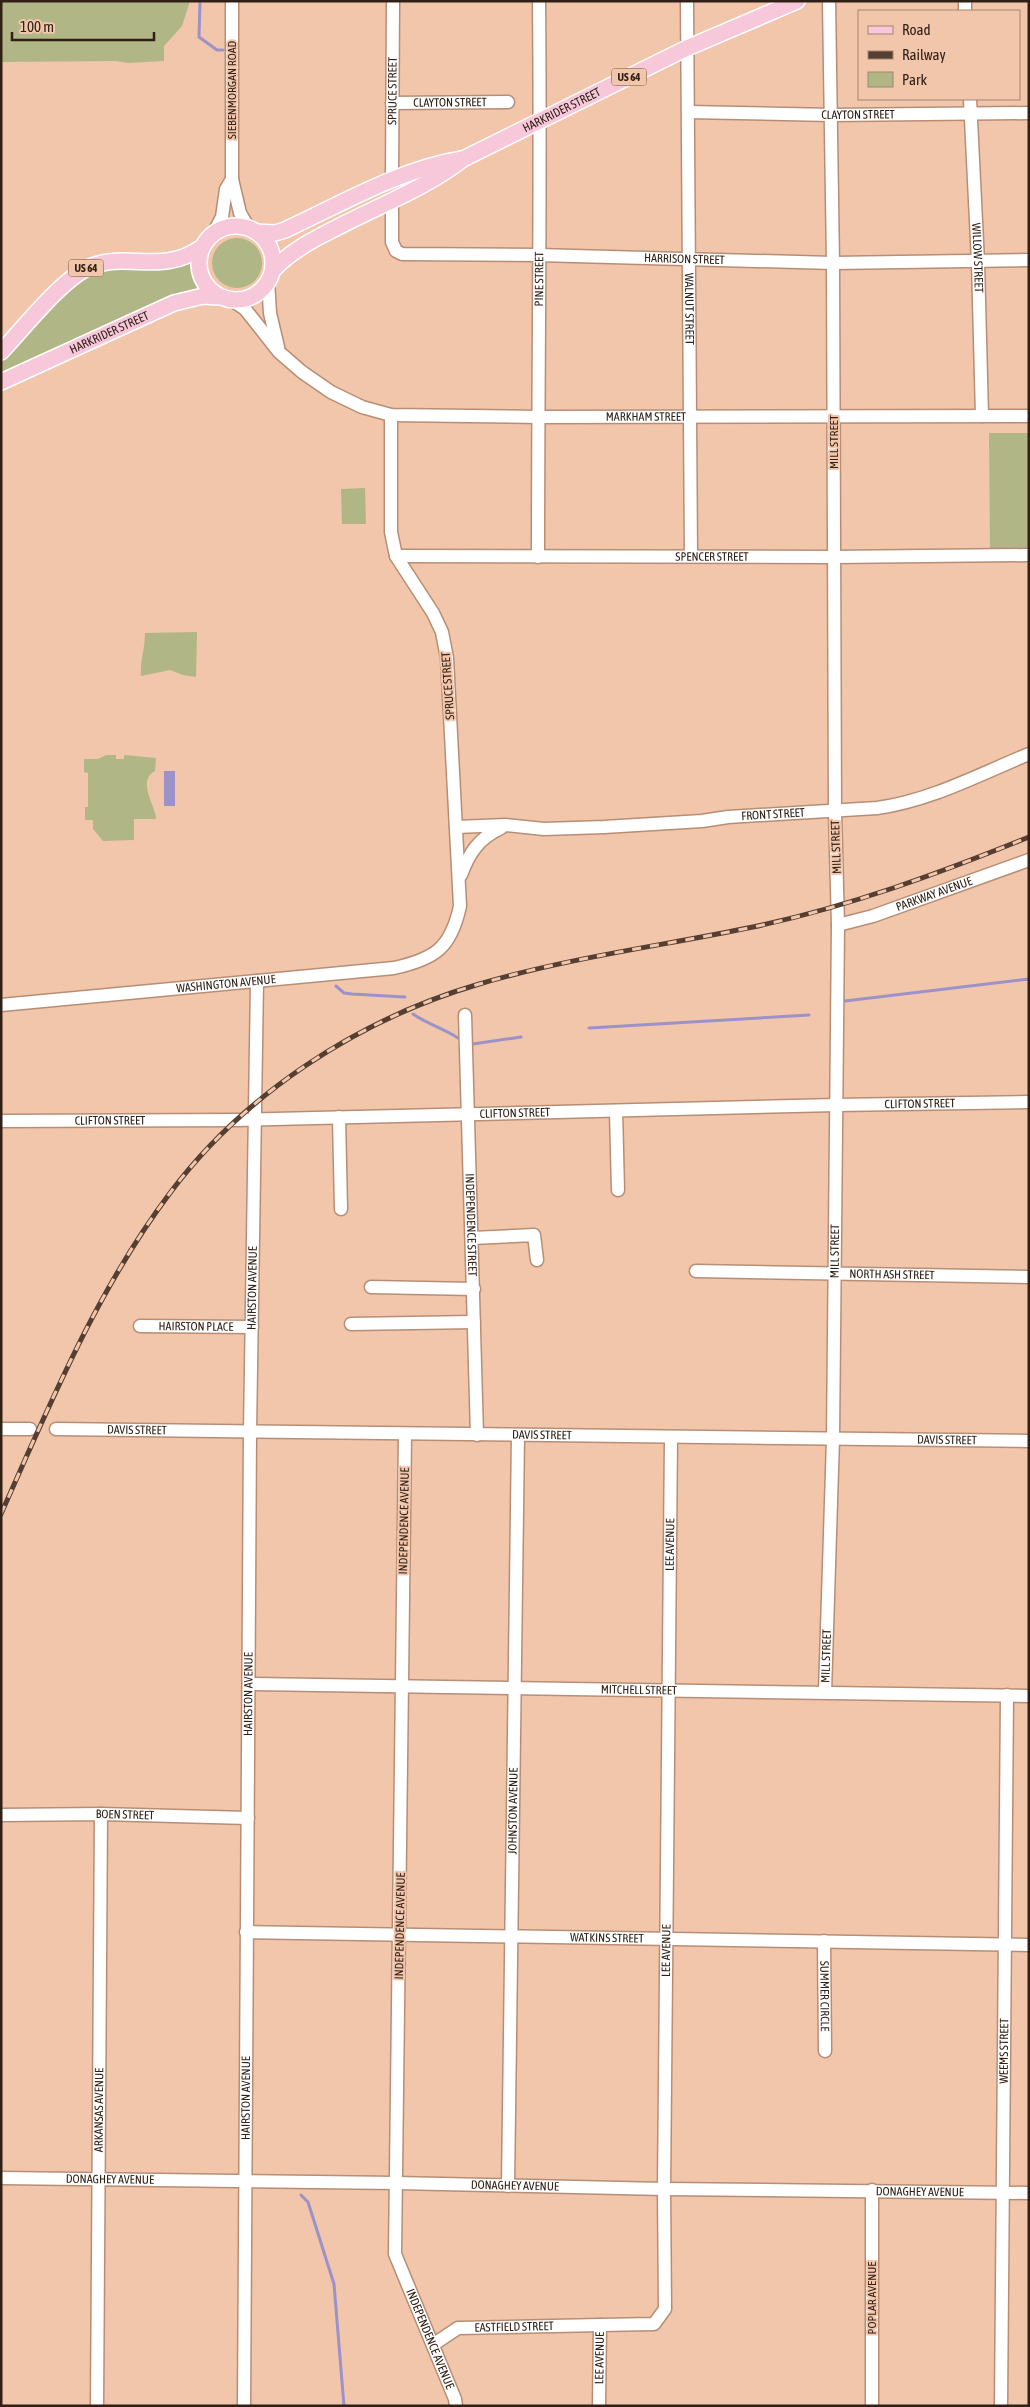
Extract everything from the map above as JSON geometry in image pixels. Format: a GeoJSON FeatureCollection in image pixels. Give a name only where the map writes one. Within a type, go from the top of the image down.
{"type":"FeatureCollection","features":[{"type":"Feature","properties":{"kind":"main road","name":"HARKRIDER STREET"},"geometry":{"type":"LineString","coordinates":[[270,276],[302,246],[392,199],[441,177],[463,159],[687,48],[757,16],[798,1]]}},
{"type":"Feature","properties":{"kind":"main road","name":"HARKRIDER STREET"},"geometry":{"type":"LineString","coordinates":[[252,229],[275,233],[285,230],[392,181],[437,163],[463,159]]}},
{"type":"Feature","properties":{"kind":"main road"},"geometry":{"type":"LineString","coordinates":[[233,226],[252,229],[271,251],[270,276],[253,296],[224,298],[210,291],[203,280],[199,263],[202,247],[213,234],[233,226]]}},
{"type":"Feature","properties":{"kind":"main road","name":"US 64"},"geometry":{"type":"LineString","coordinates":[[1,352],[66,282],[81,270],[106,262],[174,260],[202,247]]}},
{"type":"Feature","properties":{"kind":"main road","name":"HARKRIDER STREET"},"geometry":{"type":"LineString","coordinates":[[1,382],[174,303],[203,296],[224,298]]}},
{"type":"Feature","properties":{"kind":"street","name":"SIEBENMORGAN ROAD"},"geometry":{"type":"LineString","coordinates":[[232,1],[232,179],[240,213],[252,229]]}},
{"type":"Feature","properties":{"kind":"street","name":"SPRUCE STREET"},"geometry":{"type":"LineString","coordinates":[[392,181],[393,1]]}},
{"type":"Feature","properties":{"kind":"street","name":"PINE STREET"},"geometry":{"type":"LineString","coordinates":[[538,557],[538,255],[541,120],[539,1]]}},
{"type":"Feature","properties":{"kind":"street","name":"WALNUT STREET"},"geometry":{"type":"LineString","coordinates":[[687,1],[690,556]]}},
{"type":"Feature","properties":{"kind":"street","name":"MILL STREET"},"geometry":{"type":"LineString","coordinates":[[825,1692],[833,1438],[838,925],[835,812],[830,1]]}},
{"type":"Feature","properties":{"kind":"street","name":"WILLOW STREET"},"geometry":{"type":"LineString","coordinates":[[970,100],[978,262],[982,416]]}},
{"type":"Feature","properties":{"kind":"street","name":"CLAYTON STREET"},"geometry":{"type":"LineString","coordinates":[[392,103],[508,102]]}},
{"type":"Feature","properties":{"kind":"street","name":"CLAYTON STREET"},"geometry":{"type":"LineString","coordinates":[[688,112],[831,115],[1029,113]]}},
{"type":"Feature","properties":{"kind":"street","name":"SIEBENMORGAN ROAD"},"geometry":{"type":"LineString","coordinates":[[213,234],[222,217],[226,189],[232,179]]}},
{"type":"Feature","properties":{"kind":"street","name":"HARRISON STREET"},"geometry":{"type":"LineString","coordinates":[[392,199],[392,242],[396,251],[400,254],[689,258],[833,263],[1029,260]]}},
{"type":"Feature","properties":{"kind":"street"},"geometry":{"type":"LineString","coordinates":[[270,276],[270,313],[279,352]]}},
{"type":"Feature","properties":{"kind":"street","name":"MARKHAM STREET"},"geometry":{"type":"LineString","coordinates":[[224,298],[245,309],[279,352],[302,372],[331,392],[362,407],[392,415],[538,417],[1029,416]]}},
{"type":"Feature","properties":{"kind":"street","name":"SPRUCE STREET"},"geometry":{"type":"LineString","coordinates":[[392,415],[391,532],[396,556],[433,613],[442,632],[447,658],[460,880]]}},
{"type":"Feature","properties":{"kind":"street","name":"SPENCER STREET"},"geometry":{"type":"LineString","coordinates":[[396,556],[833,558],[1029,556]]}},
{"type":"Feature","properties":{"kind":"street","name":"FRONT STREET"},"geometry":{"type":"LineString","coordinates":[[456,827],[506,825],[544,829],[593,827],[702,821],[728,817],[835,812],[902,805],[1029,754]]}},
{"type":"Feature","properties":{"kind":"street"},"geometry":{"type":"LineString","coordinates":[[460,880],[474,847],[486,836],[506,825]]}},
{"type":"Feature","properties":{"kind":"street","name":"PARKWAY AVENUE"},"geometry":{"type":"LineString","coordinates":[[838,925],[873,916],[1029,860]]}},
{"type":"Feature","properties":{"kind":"street","name":"WASHINGTON AVENUE"},"geometry":{"type":"LineString","coordinates":[[1,1005],[394,968],[417,963],[435,954],[445,945],[456,927],[460,906],[460,880]]}},
{"type":"Feature","properties":{"kind":"street","name":"HAIRSTON AVENUE"},"geometry":{"type":"LineString","coordinates":[[244,2406],[250,1432],[257,981]]}},
{"type":"Feature","properties":{"kind":"street","name":"INDEPENDENCE STREET"},"geometry":{"type":"LineString","coordinates":[[465,1016],[477,1435]]}},
{"type":"Feature","properties":{"kind":"street","name":"CLIFTON STREET"},"geometry":{"type":"LineString","coordinates":[[1,1121],[256,1119],[1029,1102]]}},
{"type":"Feature","properties":{"kind":"street"},"geometry":{"type":"LineString","coordinates":[[616,1111],[618,1190]]}},
{"type":"Feature","properties":{"kind":"street"},"geometry":{"type":"LineString","coordinates":[[339,1117],[341,1210]]}},
{"type":"Feature","properties":{"kind":"street"},"geometry":{"type":"LineString","coordinates":[[472,1238],[534,1235],[537,1260]]}},
{"type":"Feature","properties":{"kind":"street","name":"NORTH ASH STREET"},"geometry":{"type":"LineString","coordinates":[[696,1271],[1029,1277]]}},
{"type":"Feature","properties":{"kind":"street"},"geometry":{"type":"LineString","coordinates":[[372,1286],[474,1288]]}},
{"type":"Feature","properties":{"kind":"street"},"geometry":{"type":"LineString","coordinates":[[351,1324],[474,1322]]}},
{"type":"Feature","properties":{"kind":"street","name":"HAIRSTON PLACE"},"geometry":{"type":"LineString","coordinates":[[140,1326],[252,1327]]}},
{"type":"Feature","properties":{"kind":"street"},"geometry":{"type":"LineString","coordinates":[[1,1429],[30,1429]]}},
{"type":"Feature","properties":{"kind":"street","name":"DAVIS STREET"},"geometry":{"type":"LineString","coordinates":[[56,1429],[405,1435],[1029,1441]]}},
{"type":"Feature","properties":{"kind":"street","name":"INDEPENDENCE AVENUE"},"geometry":{"type":"LineString","coordinates":[[405,1435],[395,2254],[434,2344],[456,2406]]}},
{"type":"Feature","properties":{"kind":"street","name":"JOHNSTON AVENUE"},"geometry":{"type":"LineString","coordinates":[[508,2186],[513,1937],[518,1435]]}},
{"type":"Feature","properties":{"kind":"street","name":"LEE AVENUE"},"geometry":{"type":"LineString","coordinates":[[599,2406],[600,2325],[654,2324],[666,2309],[664,2189],[671,1438]]}},
{"type":"Feature","properties":{"kind":"street","name":"MITCHELL STREET"},"geometry":{"type":"LineString","coordinates":[[249,1684],[1029,1696]]}},
{"type":"Feature","properties":{"kind":"street","name":"WEEMS STREET"},"geometry":{"type":"LineString","coordinates":[[1001,2406],[1007,1696]]}},
{"type":"Feature","properties":{"kind":"street","name":"BOEN STREET"},"geometry":{"type":"LineString","coordinates":[[1,1815],[101,1814],[248,1818]]}},
{"type":"Feature","properties":{"kind":"street","name":"ARKANSAS AVENUE"},"geometry":{"type":"LineString","coordinates":[[97,2406],[101,1814]]}},
{"type":"Feature","properties":{"kind":"street","name":"WATKINS STREET"},"geometry":{"type":"LineString","coordinates":[[246,1932],[1029,1945]]}},
{"type":"Feature","properties":{"kind":"street","name":"SUMMER CIRCLE"},"geometry":{"type":"LineString","coordinates":[[824,1941],[825,2050]]}},
{"type":"Feature","properties":{"kind":"street","name":"DONAGHEY AVENUE"},"geometry":{"type":"LineString","coordinates":[[1,2178],[396,2183],[664,2189],[1029,2192]]}},
{"type":"Feature","properties":{"kind":"street","name":"POPLAR AVENUE"},"geometry":{"type":"LineString","coordinates":[[872,2190],[872,2406]]}},
{"type":"Feature","properties":{"kind":"street","name":"EASTFIELD STREET"},"geometry":{"type":"LineString","coordinates":[[434,2344],[458,2328],[600,2325]]}},
{"type":"Feature","properties":{"kind":"green space"},"geometry":{"type":"Polygon","coordinates":[[[1,1],[190,1],[182,26],[164,46],[164,61],[128,63],[116,61],[1,62],[1,1]]]}},
{"type":"Feature","properties":{"kind":"green space"},"geometry":{"type":"Polygon","coordinates":[[[232,238],[242,238],[255,245],[262,258],[262,268],[255,281],[242,288],[232,288],[223,284],[216,277],[212,268],[212,258],[216,249],[223,242],[232,238]]]}},
{"type":"Feature","properties":{"kind":"green space"},"geometry":{"type":"Polygon","coordinates":[[[193,262],[194,276],[200,289],[183,293],[1,377],[1,363],[60,297],[86,276],[110,269],[168,267],[193,262]]]}},
{"type":"Feature","properties":{"kind":"green space"},"geometry":{"type":"Polygon","coordinates":[[[989,433],[1029,433],[1029,549],[990,549],[989,433]]]}},
{"type":"Feature","properties":{"kind":"green space"},"geometry":{"type":"Polygon","coordinates":[[[365,488],[366,524],[342,524],[341,489],[365,488]]]}},
{"type":"Feature","properties":{"kind":"green space"},"geometry":{"type":"Polygon","coordinates":[[[197,632],[196,677],[170,670],[141,676],[145,633],[197,632]]]}},
{"type":"Feature","properties":{"kind":"green space"},"geometry":{"type":"Polygon","coordinates":[[[106,755],[116,755],[116,759],[124,759],[124,755],[156,758],[155,771],[147,781],[147,787],[156,819],[134,819],[134,840],[103,841],[93,829],[93,820],[85,820],[85,807],[88,807],[88,773],[84,772],[84,759],[98,759],[106,755]]]}},
{"type":"Feature","properties":{"kind":"shaded area"},"geometry":{"type":"Polygon","coordinates":[[[164,771],[175,771],[175,806],[164,806],[164,771]]]}},
{"type":"Feature","properties":{"kind":"waterway"},"geometry":{"type":"LineString","coordinates":[[200,1],[199,37],[217,50],[223,50]]}},
{"type":"Feature","properties":{"kind":"waterway"},"geometry":{"type":"LineString","coordinates":[[845,1001],[1029,979]]}},
{"type":"Feature","properties":{"kind":"waterway"},"geometry":{"type":"LineString","coordinates":[[336,986],[344,993],[405,997]]}},
{"type":"Feature","properties":{"kind":"waterway"},"geometry":{"type":"LineString","coordinates":[[413,1014],[458,1038]]}},
{"type":"Feature","properties":{"kind":"waterway"},"geometry":{"type":"LineString","coordinates":[[589,1028],[809,1015]]}},
{"type":"Feature","properties":{"kind":"waterway"},"geometry":{"type":"LineString","coordinates":[[473,1044],[521,1037]]}},
{"type":"Feature","properties":{"kind":"waterway"},"geometry":{"type":"LineString","coordinates":[[301,2195],[308,2202],[334,2284],[344,2406]]}},
{"type":"Feature","properties":{"kind":"railway"},"geometry":{"type":"LineString","coordinates":[[1,1514],[76,1349],[97,1308],[144,1230],[170,1193],[200,1157],[232,1124],[268,1093],[306,1065],[347,1040],[389,1018],[432,1000],[476,985],[544,967],[753,927],[824,910],[928,876],[1029,837]]}}]}
